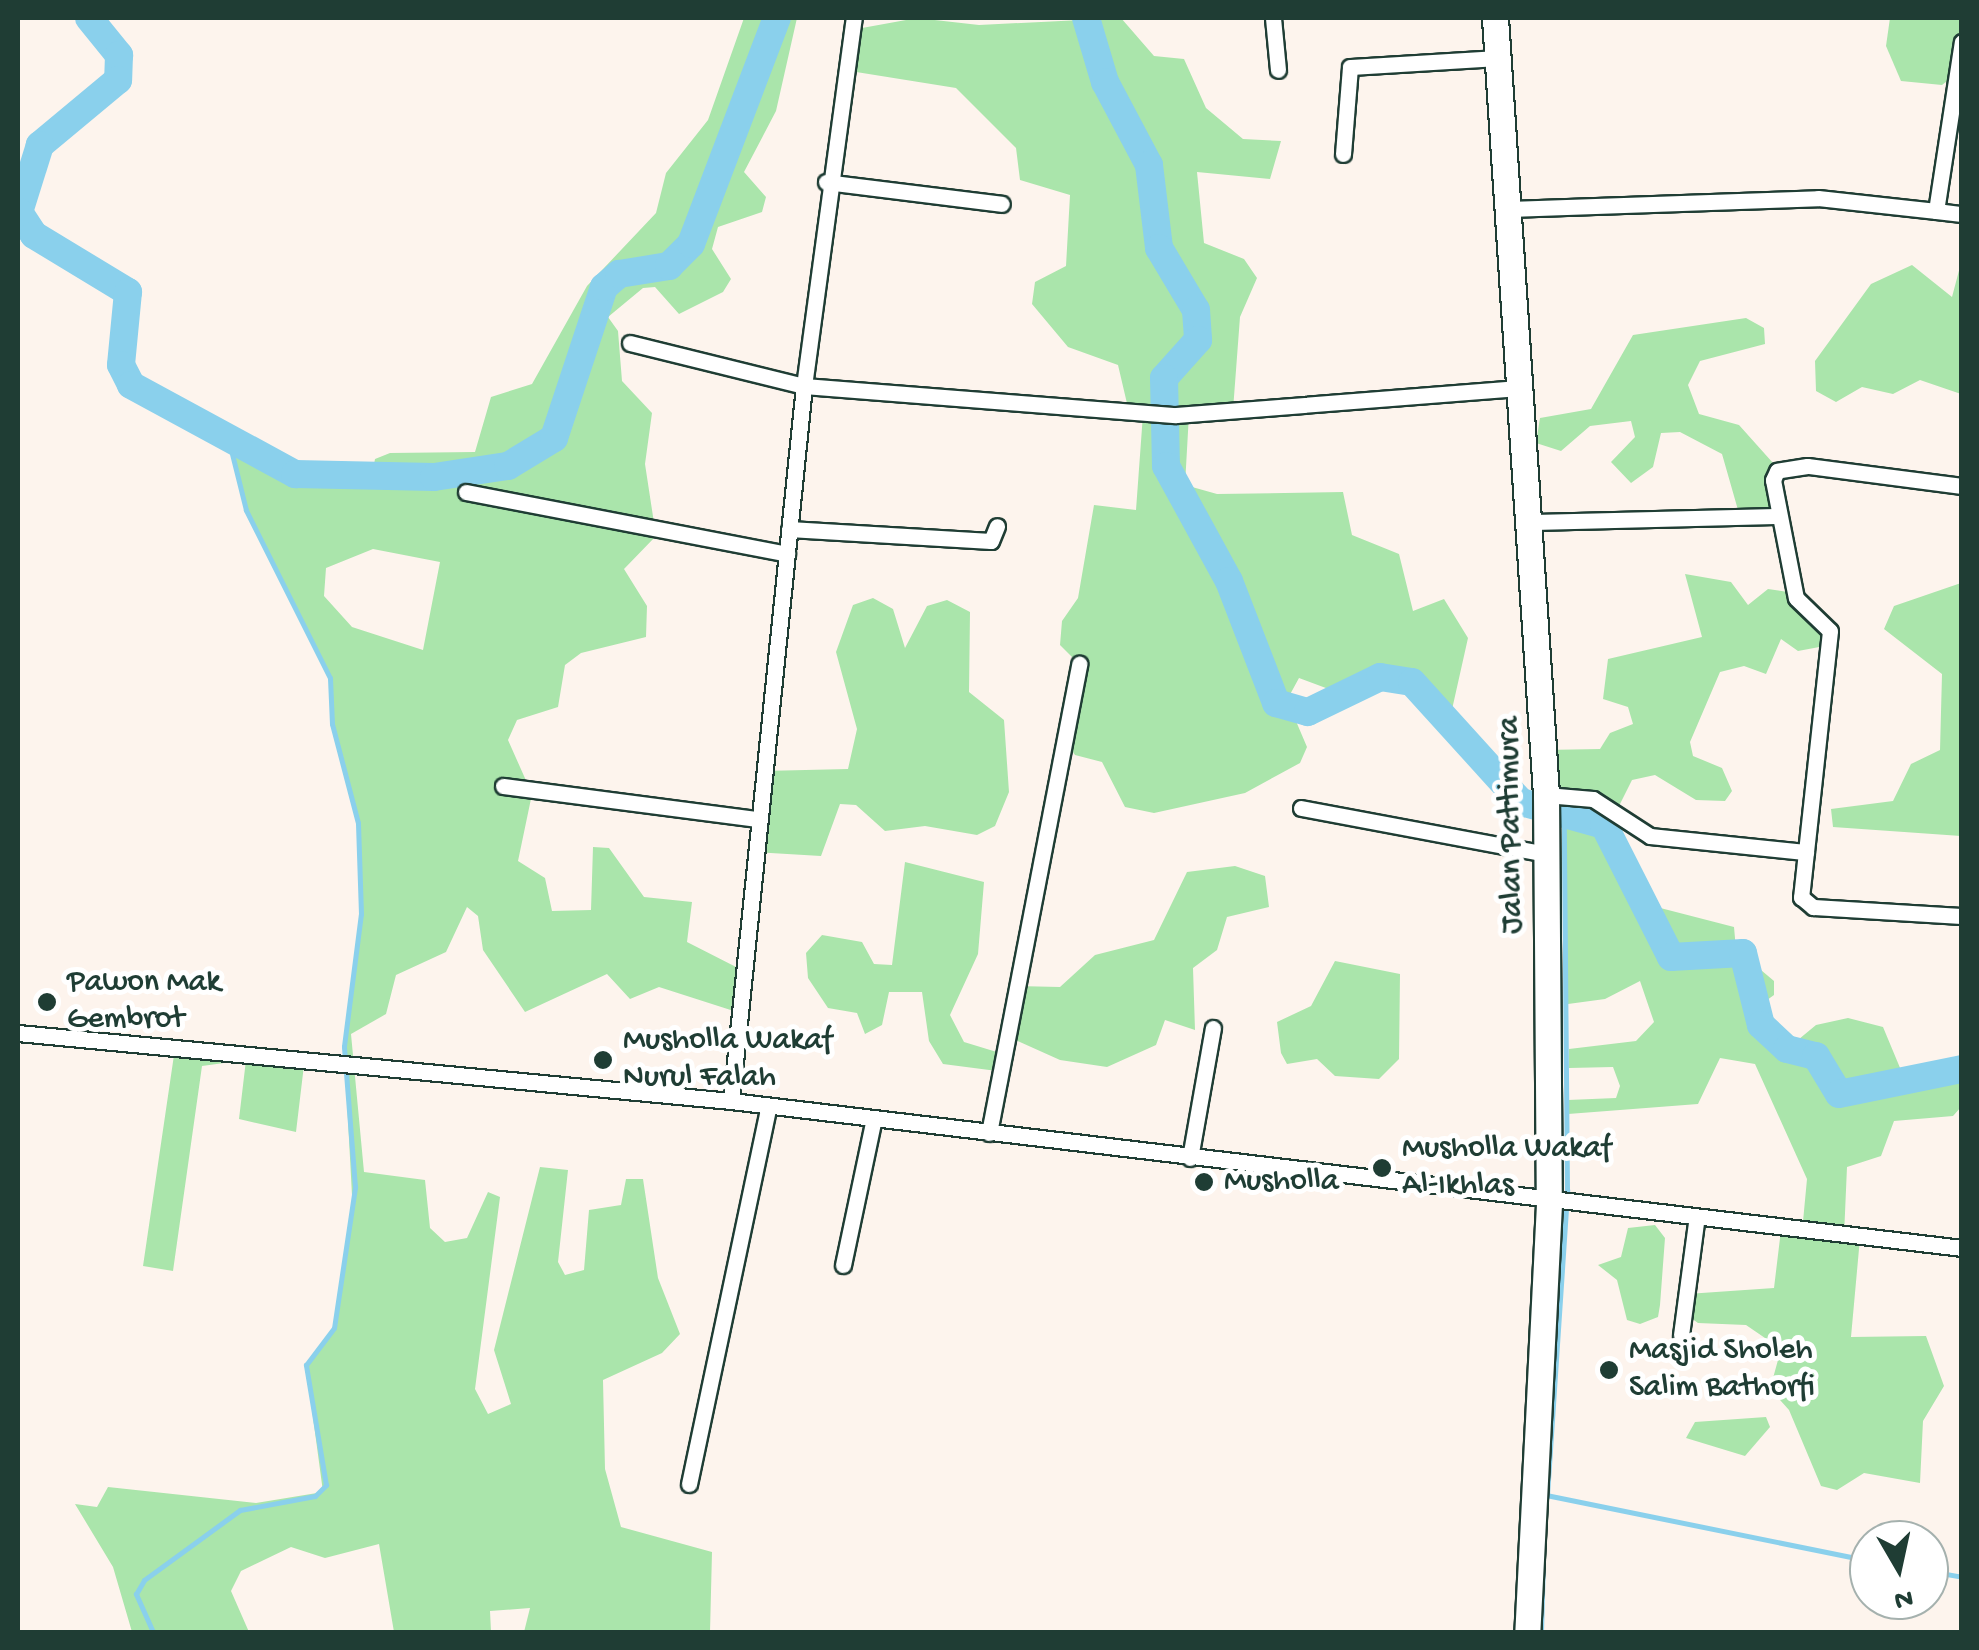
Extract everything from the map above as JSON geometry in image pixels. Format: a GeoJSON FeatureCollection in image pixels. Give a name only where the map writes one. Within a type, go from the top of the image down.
{"type":"FeatureCollection","features":[{"type":"Feature","properties":{"kind":"main road","name":"Jalan Pattimura"},"geometry":{"type":"LineString","coordinates":[[1495,18],[1531,522],[1545,808],[1553,1204],[1526,1632]]}},
{"type":"Feature","properties":{"kind":"street"},"geometry":{"type":"LineString","coordinates":[[731,1101],[826,182],[854,18]]}},
{"type":"Feature","properties":{"kind":"street"},"geometry":{"type":"LineString","coordinates":[[1274,18],[1278,70]]}},
{"type":"Feature","properties":{"kind":"street"},"geometry":{"type":"LineString","coordinates":[[1936,211],[1962,42]]}},
{"type":"Feature","properties":{"kind":"street"},"geometry":{"type":"LineString","coordinates":[[1342,154],[1350,67],[1499,58]]}},
{"type":"Feature","properties":{"kind":"street"},"geometry":{"type":"LineString","coordinates":[[826,182],[1002,204]]}},
{"type":"Feature","properties":{"kind":"street"},"geometry":{"type":"LineString","coordinates":[[1508,209],[1818,198],[1962,214]]}},
{"type":"Feature","properties":{"kind":"street"},"geometry":{"type":"LineString","coordinates":[[630,343],[804,386],[1143,414],[1176,415],[1522,388]]}},
{"type":"Feature","properties":{"kind":"street"},"geometry":{"type":"LineString","coordinates":[[1962,486],[1791,466],[1773,480],[1796,598],[1830,631],[1806,852],[1804,905],[1962,916]]}},
{"type":"Feature","properties":{"kind":"street"},"geometry":{"type":"LineString","coordinates":[[466,492],[787,554]]}},
{"type":"Feature","properties":{"kind":"street"},"geometry":{"type":"LineString","coordinates":[[1531,522],[1778,516]]}},
{"type":"Feature","properties":{"kind":"street"},"geometry":{"type":"LineString","coordinates":[[790,529],[991,542],[997,526]]}},
{"type":"Feature","properties":{"kind":"street"},"geometry":{"type":"LineString","coordinates":[[989,1134],[1079,664]]}},
{"type":"Feature","properties":{"kind":"street"},"geometry":{"type":"LineString","coordinates":[[503,786],[758,818]]}},
{"type":"Feature","properties":{"kind":"street"},"geometry":{"type":"LineString","coordinates":[[1545,808],[1593,799],[1650,836],[1806,852]]}},
{"type":"Feature","properties":{"kind":"street"},"geometry":{"type":"LineString","coordinates":[[1301,808],[1546,854]]}},
{"type":"Feature","properties":{"kind":"street"},"geometry":{"type":"LineString","coordinates":[[1190,1158],[1213,1028]]}},
{"type":"Feature","properties":{"kind":"street"},"geometry":{"type":"LineString","coordinates":[[18,1033],[345,1061],[731,1101],[873,1123],[1190,1158],[1696,1222],[1962,1248]]}},
{"type":"Feature","properties":{"kind":"street"},"geometry":{"type":"LineString","coordinates":[[689,1484],[769,1106]]}},
{"type":"Feature","properties":{"kind":"street"},"geometry":{"type":"LineString","coordinates":[[843,1265],[873,1123]]}},
{"type":"Feature","properties":{"kind":"street"},"geometry":{"type":"LineString","coordinates":[[1681,1335],[1696,1222]]}},
{"type":"Feature","properties":{"kind":"green space"},"geometry":{"type":"Polygon","coordinates":[[[744,18],[797,18],[776,111],[744,172],[766,197],[762,212],[718,227],[712,249],[731,279],[723,292],[679,314],[655,287],[643,288],[608,317],[618,331],[622,381],[652,413],[645,464],[656,536],[624,569],[647,606],[646,637],[581,653],[565,665],[558,707],[517,720],[508,740],[532,794],[518,861],[545,878],[552,911],[591,910],[593,847],[609,848],[644,897],[692,902],[687,942],[740,969],[740,1013],[659,987],[630,999],[607,974],[525,1012],[483,950],[478,916],[467,907],[446,952],[396,975],[386,1014],[351,1034],[364,1172],[425,1180],[430,1228],[445,1242],[467,1238],[488,1192],[500,1197],[475,1389],[488,1414],[511,1404],[494,1350],[540,1167],[568,1170],[558,1262],[565,1275],[584,1270],[589,1210],[621,1205],[626,1179],[643,1179],[658,1278],[680,1334],[662,1353],[603,1380],[605,1469],[621,1527],[712,1552],[710,1632],[524,1632],[530,1608],[490,1611],[491,1632],[394,1632],[379,1544],[325,1558],[291,1547],[241,1571],[231,1591],[249,1632],[132,1632],[113,1567],[75,1504],[97,1507],[108,1487],[256,1503],[323,1492],[306,1365],[334,1328],[353,1214],[344,1046],[361,914],[358,823],[332,724],[330,678],[246,510],[228,438],[312,476],[372,475],[375,459],[390,453],[475,452],[491,397],[532,384],[587,286],[656,213],[666,173],[708,120],[744,18]],[[373,549],[326,568],[324,596],[352,627],[423,650],[440,562],[373,549]]]}},
{"type":"Feature","properties":{"kind":"green space"},"geometry":{"type":"Polygon","coordinates":[[[917,18],[979,25],[1121,18],[1154,56],[1184,59],[1206,108],[1243,139],[1281,141],[1270,179],[1197,172],[1204,243],[1244,259],[1257,278],[1240,317],[1233,410],[1189,414],[1185,485],[1217,494],[1343,492],[1352,535],[1399,554],[1413,611],[1444,599],[1468,638],[1451,714],[1397,677],[1342,694],[1299,678],[1287,700],[1307,747],[1300,763],[1245,793],[1154,813],[1125,807],[1102,762],[1075,755],[1067,743],[1079,664],[1060,645],[1062,621],[1078,598],[1094,505],[1136,510],[1143,414],[1129,412],[1118,365],[1068,347],[1032,304],[1035,282],[1066,266],[1070,195],[1020,180],[1016,148],[956,88],[850,71],[851,30],[917,18]]]}},
{"type":"Feature","properties":{"kind":"green space"},"geometry":{"type":"Polygon","coordinates":[[[1890,18],[1961,18],[1961,70],[1942,85],[1901,81],[1886,46],[1890,18]]]}},
{"type":"Feature","properties":{"kind":"green space"},"geometry":{"type":"Polygon","coordinates":[[[1961,263],[1961,394],[1920,380],[1893,394],[1862,387],[1836,402],[1816,391],[1815,361],[1871,284],[1912,265],[1952,297],[1961,263]]]}},
{"type":"Feature","properties":{"kind":"green space"},"geometry":{"type":"Polygon","coordinates":[[[1746,318],[1764,328],[1765,344],[1700,361],[1688,385],[1699,414],[1739,425],[1773,463],[1778,516],[1740,517],[1722,454],[1680,432],[1661,433],[1653,467],[1631,483],[1611,462],[1635,437],[1631,421],[1590,426],[1561,451],[1536,443],[1540,418],[1591,409],[1633,335],[1746,318]]]}},
{"type":"Feature","properties":{"kind":"green space"},"geometry":{"type":"Polygon","coordinates":[[[1685,574],[1731,582],[1748,605],[1768,589],[1795,593],[1830,645],[1798,651],[1781,639],[1766,674],[1744,666],[1720,672],[1690,742],[1693,756],[1722,768],[1732,791],[1725,801],[1696,800],[1655,775],[1632,780],[1618,808],[1546,795],[1544,750],[1600,749],[1610,733],[1633,724],[1628,707],[1603,699],[1608,659],[1702,637],[1685,574]]]}},
{"type":"Feature","properties":{"kind":"green space"},"geometry":{"type":"Polygon","coordinates":[[[1961,583],[1961,836],[1833,827],[1831,809],[1893,801],[1911,764],[1940,750],[1942,674],[1884,629],[1894,606],[1961,583]]]}},
{"type":"Feature","properties":{"kind":"green space"},"geometry":{"type":"Polygon","coordinates":[[[873,598],[893,609],[905,648],[927,606],[947,600],[970,612],[969,692],[1004,720],[1009,792],[995,826],[977,835],[925,826],[885,831],[856,805],[840,804],[821,856],[755,852],[763,771],[848,769],[857,729],[836,652],[853,605],[873,598]]]}},
{"type":"Feature","properties":{"kind":"green space"},"geometry":{"type":"Polygon","coordinates":[[[1564,814],[1604,826],[1641,903],[1734,927],[1736,949],[1774,981],[1774,995],[1756,1008],[1787,1049],[1816,1025],[1848,1018],[1883,1027],[1903,1075],[1961,1055],[1961,1107],[1953,1116],[1894,1121],[1881,1156],[1847,1167],[1844,1236],[1860,1238],[1851,1337],[1926,1336],[1944,1386],[1923,1421],[1920,1483],[1864,1473],[1837,1490],[1821,1486],[1789,1410],[1770,1389],[1781,1349],[1746,1325],[1698,1323],[1684,1313],[1687,1294],[1774,1288],[1781,1230],[1802,1232],[1807,1179],[1755,1064],[1720,1058],[1698,1104],[1568,1114],[1568,1100],[1616,1098],[1620,1086],[1613,1067],[1569,1068],[1569,1049],[1636,1041],[1654,1022],[1640,981],[1605,999],[1568,1004],[1564,814]]]}},
{"type":"Feature","properties":{"kind":"green space"},"geometry":{"type":"Polygon","coordinates":[[[905,862],[984,882],[978,954],[950,1015],[964,1042],[1000,1053],[997,1071],[943,1064],[929,1041],[922,992],[889,992],[882,1025],[865,1034],[857,1013],[828,1008],[808,978],[806,953],[822,935],[862,942],[874,964],[892,965],[905,862]]]}},
{"type":"Feature","properties":{"kind":"green space"},"geometry":{"type":"Polygon","coordinates":[[[1235,866],[1265,876],[1269,907],[1227,917],[1217,950],[1193,968],[1195,1030],[1165,1020],[1156,1045],[1107,1067],[1060,1060],[1013,1039],[1012,986],[1060,987],[1095,955],[1154,940],[1187,872],[1235,866]]]}},
{"type":"Feature","properties":{"kind":"green space"},"geometry":{"type":"Polygon","coordinates":[[[1335,961],[1400,974],[1399,1059],[1379,1079],[1335,1076],[1317,1059],[1287,1064],[1281,1053],[1277,1022],[1311,1006],[1335,961]]]}},
{"type":"Feature","properties":{"kind":"green space"},"geometry":{"type":"Polygon","coordinates":[[[174,1055],[243,1060],[202,1066],[173,1271],[143,1266],[174,1055]]]}},
{"type":"Feature","properties":{"kind":"green space"},"geometry":{"type":"Polygon","coordinates":[[[246,1061],[304,1065],[296,1132],[239,1119],[246,1061]]]}},
{"type":"Feature","properties":{"kind":"green space"},"geometry":{"type":"Polygon","coordinates":[[[1655,1225],[1665,1238],[1660,1305],[1658,1317],[1640,1324],[1627,1320],[1617,1280],[1598,1265],[1621,1257],[1628,1228],[1655,1225]]]}},
{"type":"Feature","properties":{"kind":"green space"},"geometry":{"type":"Polygon","coordinates":[[[1766,1417],[1770,1427],[1745,1456],[1686,1438],[1695,1422],[1766,1417]]]}},
{"type":"Feature","properties":{"kind":"waterway"},"geometry":{"type":"LineString","coordinates":[[89,18],[119,55],[118,80],[40,145],[19,212],[34,235],[128,292],[121,365],[131,385],[295,474],[434,477],[508,466],[554,438],[604,287],[619,274],[669,266],[691,244],[777,18]]}},
{"type":"Feature","properties":{"kind":"waterway"},"geometry":{"type":"LineString","coordinates":[[1086,18],[1105,82],[1149,165],[1159,248],[1196,310],[1198,340],[1164,378],[1166,466],[1229,581],[1276,703],[1308,712],[1380,677],[1412,682],[1521,802],[1604,825],[1671,957],[1743,953],[1761,1025],[1787,1049],[1816,1056],[1839,1094],[1962,1069]]}},
{"type":"Feature","properties":{"kind":"waterway"},"geometry":{"type":"LineString","coordinates":[[153,1632],[136,1594],[144,1580],[240,1510],[315,1496],[326,1485],[306,1365],[334,1328],[355,1187],[344,1046],[361,914],[358,823],[332,724],[330,678],[246,510],[228,438]]}},
{"type":"Feature","properties":{"kind":"waterway"},"geometry":{"type":"LineString","coordinates":[[1547,1495],[1567,1190],[1564,814]]}},
{"type":"Feature","properties":{"kind":"waterway"},"geometry":{"type":"LineString","coordinates":[[1546,1495],[1849,1557]]}},
{"type":"Feature","properties":{"kind":"waterway"},"geometry":{"type":"LineString","coordinates":[[1541,1632],[1543,1561]]}},
{"type":"Feature","properties":{"kind":"waterway"},"geometry":{"type":"LineString","coordinates":[[1949,1575],[1962,1577]]}},
{"type":"Feature","properties":{"kind":"place","name":"Pawon Mak Gembrot"},"geometry":{"type":"Point","coordinates":[47,1002]}},
{"type":"Feature","properties":{"kind":"place","name":"Musholla Wakaf Nurul Falah"},"geometry":{"type":"Point","coordinates":[603,1060]}},
{"type":"Feature","properties":{"kind":"place","name":"Musholla Wakaf Al-Ikhlas"},"geometry":{"type":"Point","coordinates":[1382,1168]}},
{"type":"Feature","properties":{"kind":"place","name":"Musholla"},"geometry":{"type":"Point","coordinates":[1204,1182]}},
{"type":"Feature","properties":{"kind":"place","name":"Masjid Sholeh Salim Bathorfi"},"geometry":{"type":"Point","coordinates":[1609,1370]}}]}
